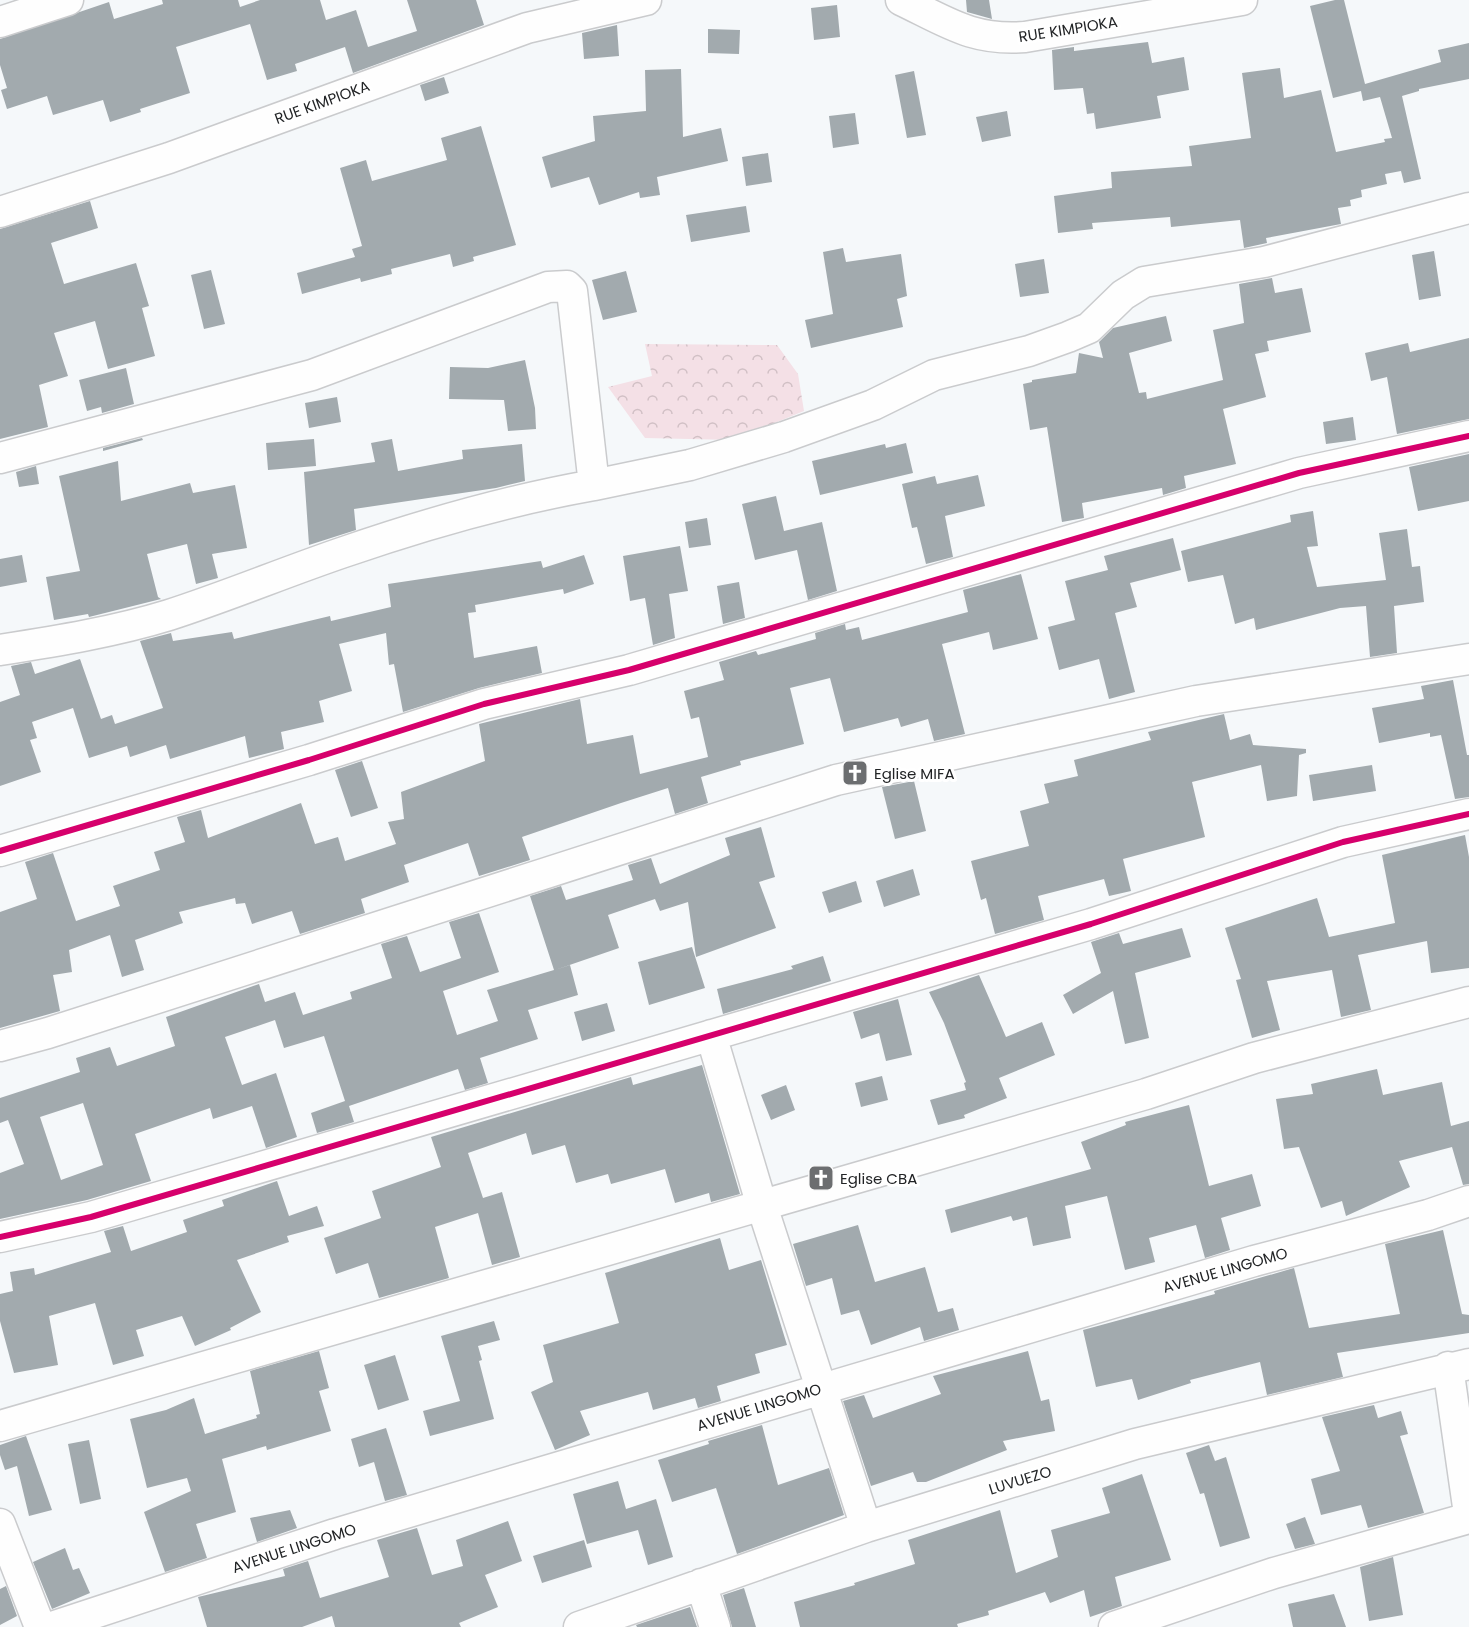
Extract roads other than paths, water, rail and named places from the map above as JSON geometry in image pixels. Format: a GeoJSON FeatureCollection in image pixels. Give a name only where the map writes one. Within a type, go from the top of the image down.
{"type":"FeatureCollection","features":[{"type":"Feature","properties":{"kind":"street"},"geometry":{"type":"LineString","coordinates":[[0,22],[68,0]]}},
{"type":"Feature","properties":{"kind":"street","name":"RUE KIMPIOKA"},"geometry":{"type":"LineString","coordinates":[[0,212],[169,158],[527,28],[646,0]]}},
{"type":"Feature","properties":{"kind":"street","name":"RUE KIMPIOKA"},"geometry":{"type":"LineString","coordinates":[[901,0],[973,34],[1000,39],[1025,38],[1242,0]]}},
{"type":"Feature","properties":{"kind":"street"},"geometry":{"type":"LineString","coordinates":[[0,650],[78,637],[168,615],[346,551],[462,515],[548,493],[690,465],[784,436],[873,405],[934,375],[1029,351],[1068,337],[1089,328],[1123,295],[1144,282],[1264,262],[1469,208]]}},
{"type":"Feature","properties":{"kind":"street"},"geometry":{"type":"LineString","coordinates":[[0,458],[312,375],[548,287],[567,286],[572,291],[594,485]]}},
{"type":"Feature","properties":{"kind":"street"},"geometry":{"type":"LineString","coordinates":[[0,851],[309,760],[484,704],[629,670],[1299,473],[1469,436]]}},
{"type":"Feature","properties":{"kind":"street"},"geometry":{"type":"LineString","coordinates":[[0,1046],[48,1033],[836,780],[1196,701],[1469,659]]}},
{"type":"Feature","properties":{"kind":"street"},"geometry":{"type":"LineString","coordinates":[[0,1237],[91,1217],[1091,924],[1343,842],[1469,814]]}},
{"type":"Feature","properties":{"kind":"street"},"geometry":{"type":"LineString","coordinates":[[0,1426],[1146,1094],[1265,1054],[1469,1002]]}},
{"type":"Feature","properties":{"kind":"street"},"geometry":{"type":"LineString","coordinates":[[711,1035],[762,1206],[866,1527]]}},
{"type":"Feature","properties":{"kind":"street","name":"AVENUE LINGOMO"},"geometry":{"type":"LineString","coordinates":[[52,1627],[335,1534],[1242,1264],[1428,1215],[1469,1201]]}},
{"type":"Feature","properties":{"kind":"street"},"geometry":{"type":"LineString","coordinates":[[1114,1627],[1263,1576],[1469,1516],[1458,1365]]}},
{"type":"Feature","properties":{"kind":"street","name":"LUVUEZO"},"geometry":{"type":"LineString","coordinates":[[579,1627],[866,1527],[1135,1444],[1458,1365]]}},
{"type":"Feature","properties":{"kind":"street"},"geometry":{"type":"LineString","coordinates":[[0,1524],[40,1627]]}},
{"type":"Feature","properties":{"kind":"street"},"geometry":{"type":"LineString","coordinates":[[701,1584],[715,1627]]}},
{"type":"Feature","properties":{"kind":"place","name":"Eglise MIFA"},"geometry":{"type":"Point","coordinates":[855,773]}},
{"type":"Feature","properties":{"kind":"place","name":"Eglise CBA"},"geometry":{"type":"Point","coordinates":[821,1178]}}]}
